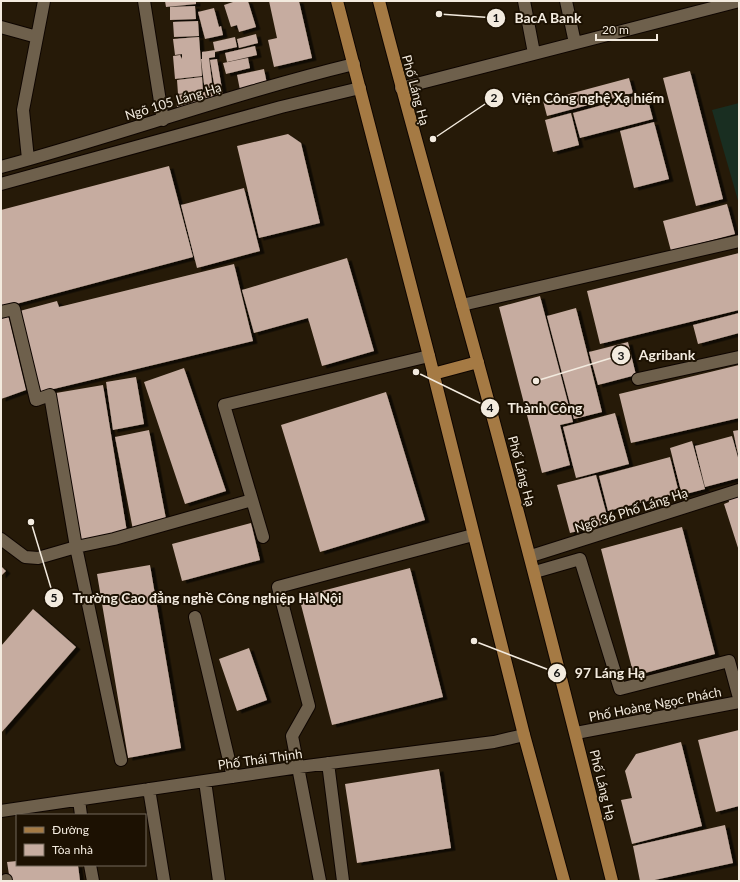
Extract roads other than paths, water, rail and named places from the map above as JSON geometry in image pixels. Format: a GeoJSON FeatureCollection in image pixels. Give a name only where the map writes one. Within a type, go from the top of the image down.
{"type":"FeatureCollection","features":[{"type":"Feature","properties":{"kind":"main road"},"geometry":{"type":"LineString","coordinates":[[337,1],[429,356],[524,735],[564,881]]}},
{"type":"Feature","properties":{"kind":"main road","name":"Phố Láng Hạ"},"geometry":{"type":"LineString","coordinates":[[379,1],[401,88],[478,362],[530,556],[576,733],[612,881]]}},
{"type":"Feature","properties":{"kind":"main road"},"geometry":{"type":"LineString","coordinates":[[433,374],[478,362]]}},
{"type":"Feature","properties":{"kind":"street"},"geometry":{"type":"LineString","coordinates":[[28,159],[23,110],[44,1]]}},
{"type":"Feature","properties":{"kind":"street"},"geometry":{"type":"LineString","coordinates":[[144,1],[163,120]]}},
{"type":"Feature","properties":{"kind":"street"},"geometry":{"type":"LineString","coordinates":[[524,1],[534,53]]}},
{"type":"Feature","properties":{"kind":"street"},"geometry":{"type":"LineString","coordinates":[[566,1],[575,43]]}},
{"type":"Feature","properties":{"kind":"street"},"geometry":{"type":"LineString","coordinates":[[401,88],[739,1]]}},
{"type":"Feature","properties":{"kind":"street"},"geometry":{"type":"LineString","coordinates":[[1,27],[37,37]]}},
{"type":"Feature","properties":{"kind":"street","name":"Ngõ 105 Láng Hạ"},"geometry":{"type":"LineString","coordinates":[[1,166],[163,120],[271,86],[354,64]]}},
{"type":"Feature","properties":{"kind":"street"},"geometry":{"type":"LineString","coordinates":[[1,184],[281,107],[360,88]]}},
{"type":"Feature","properties":{"kind":"street"},"geometry":{"type":"LineString","coordinates":[[462,305],[739,241]]}},
{"type":"Feature","properties":{"kind":"street"},"geometry":{"type":"LineString","coordinates":[[1,312],[14,309],[36,400],[50,395],[76,547],[121,760]]}},
{"type":"Feature","properties":{"kind":"street"},"geometry":{"type":"LineString","coordinates":[[263,537],[224,405],[429,356]]}},
{"type":"Feature","properties":{"kind":"street"},"geometry":{"type":"LineString","coordinates":[[638,379],[739,356]]}},
{"type":"Feature","properties":{"kind":"street","name":"Ngõ 36 Phố Láng Hạ"},"geometry":{"type":"LineString","coordinates":[[530,556],[739,490]]}},
{"type":"Feature","properties":{"kind":"street"},"geometry":{"type":"LineString","coordinates":[[1,540],[24,557],[38,558],[76,547],[114,539],[252,500]]}},
{"type":"Feature","properties":{"kind":"street"},"geometry":{"type":"LineString","coordinates":[[320,881],[292,736],[309,706],[278,587],[474,534]]}},
{"type":"Feature","properties":{"kind":"street"},"geometry":{"type":"LineString","coordinates":[[534,572],[580,559],[620,689],[729,661],[739,698]]}},
{"type":"Feature","properties":{"kind":"street"},"geometry":{"type":"LineString","coordinates":[[195,617],[233,777]]}},
{"type":"Feature","properties":{"kind":"street","name":"Phố Hoàng Ngọc Phách"},"geometry":{"type":"LineString","coordinates":[[576,733],[739,702]]}},
{"type":"Feature","properties":{"kind":"street","name":"Phố Thái Thịnh"},"geometry":{"type":"LineString","coordinates":[[1,811],[299,767],[494,742],[524,735]]}},
{"type":"Feature","properties":{"kind":"street"},"geometry":{"type":"LineString","coordinates":[[328,763],[342,881]]}},
{"type":"Feature","properties":{"kind":"street"},"geometry":{"type":"LineString","coordinates":[[205,781],[219,881]]}},
{"type":"Feature","properties":{"kind":"street"},"geometry":{"type":"LineString","coordinates":[[149,789],[164,881]]}},
{"type":"Feature","properties":{"kind":"street"},"geometry":{"type":"LineString","coordinates":[[78,800],[81,814]]}},
{"type":"Feature","properties":{"kind":"street"},"geometry":{"type":"LineString","coordinates":[[90,866],[93,881]]}},
{"type":"Feature","properties":{"kind":"place","name":"BacA Bank"},"geometry":{"type":"Point","coordinates":[439,14]}},
{"type":"Feature","properties":{"kind":"place","name":"Viện Công nghệ Xạ hiếm"},"geometry":{"type":"Point","coordinates":[433,139]}},
{"type":"Feature","properties":{"kind":"place","name":"Thành Công"},"geometry":{"type":"Point","coordinates":[416,372]}},
{"type":"Feature","properties":{"kind":"place","name":"Agribank"},"geometry":{"type":"Point","coordinates":[536,381]}},
{"type":"Feature","properties":{"kind":"place","name":"Trường Cao đẳng nghề Công nghiệp Hà Nội"},"geometry":{"type":"Point","coordinates":[31,522]}},
{"type":"Feature","properties":{"kind":"place","name":"97 Láng Hạ"},"geometry":{"type":"Point","coordinates":[474,641]}}]}
